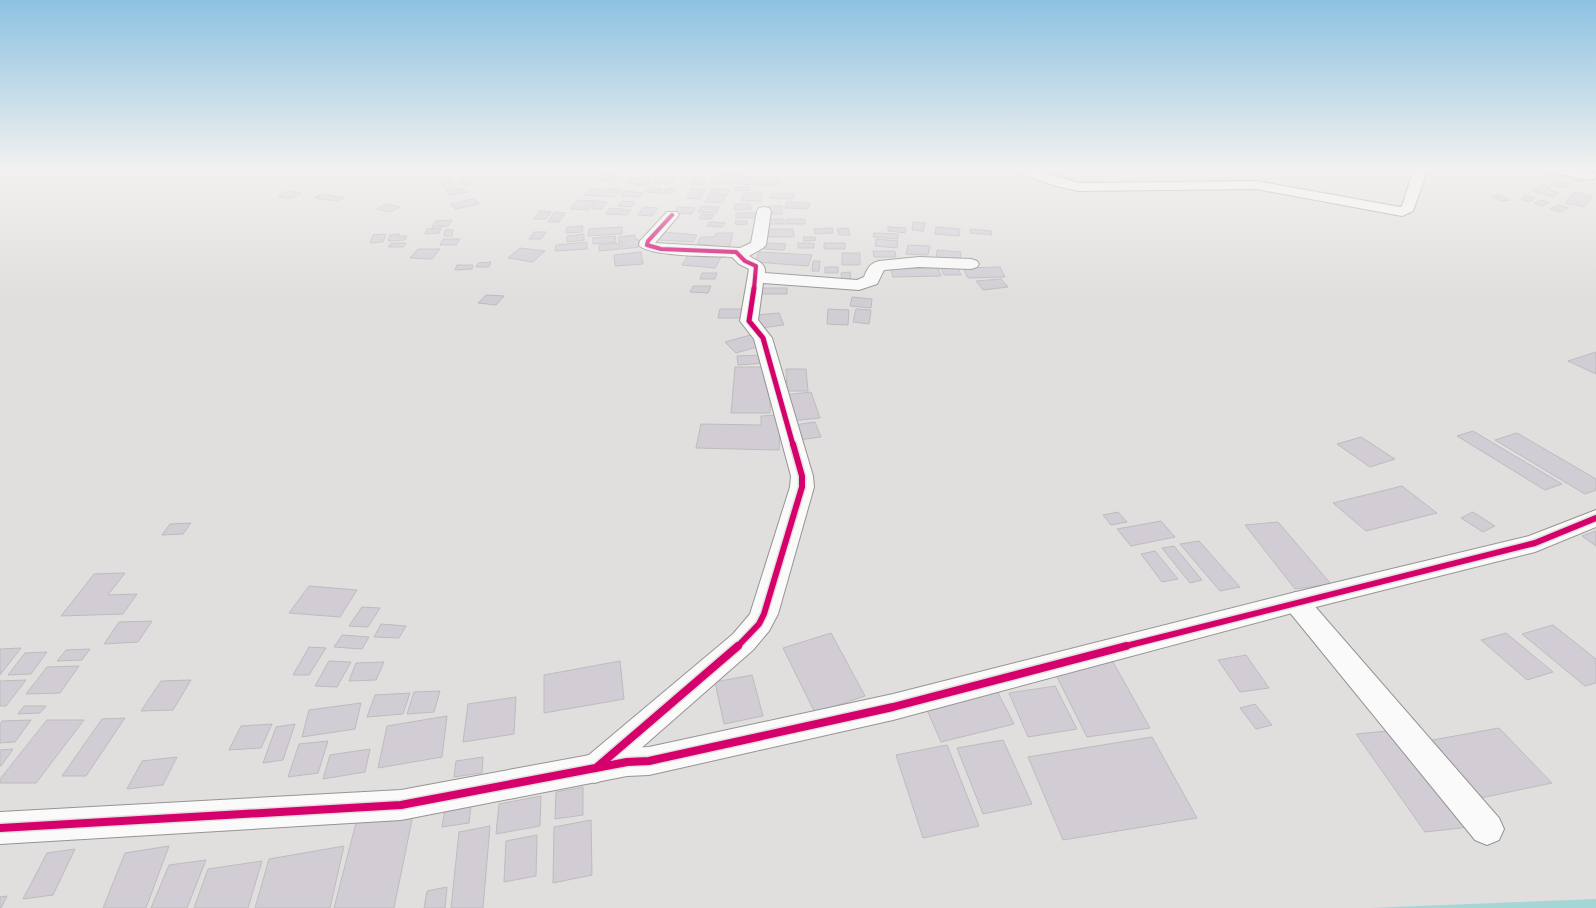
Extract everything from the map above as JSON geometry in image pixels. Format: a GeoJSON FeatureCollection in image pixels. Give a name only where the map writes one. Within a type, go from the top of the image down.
{"type":"FeatureCollection","features":[{"type":"Feature","properties":{"kind":"street"},"geometry":{"type":"LineString","coordinates":[[1393,210],[1402,212],[1404,210]]}},
{"type":"Feature","properties":{"kind":"street"},"geometry":{"type":"LineString","coordinates":[[738,255],[758,245],[764,211]]}},
{"type":"Feature","properties":{"kind":"street"},"geometry":{"type":"LineString","coordinates":[[595,769],[743,642],[759,624],[764,614],[800,496],[802,481],[764,340],[749,321],[756,266],[745,261],[736,252],[661,249],[647,245],[648,241],[672,215]]}},
{"type":"Feature","properties":{"kind":"street"},"geometry":{"type":"LineString","coordinates":[[755,276],[859,285],[871,280],[874,271],[879,266],[919,262],[971,264]]}},
{"type":"Feature","properties":{"kind":"street"},"geometry":{"type":"LineString","coordinates":[[0,828],[402,805],[627,762],[649,761],[893,707],[1296,602],[1535,543],[1596,518]]}},
{"type":"Feature","properties":{"kind":"street"},"geometry":{"type":"LineString","coordinates":[[1296,602],[1487,829]]}},
{"type":"Feature","properties":{"kind":"water"},"geometry":{"type":"Polygon","coordinates":[[[1596,899],[1596,908],[1369,908],[1596,899]]]}},
{"type":"Feature","properties":{"kind":"building"},"geometry":{"type":"Polygon","coordinates":[[[608,210],[631,210],[627,215],[605,214],[608,210]]]}},
{"type":"Feature","properties":{"kind":"building"},"geometry":{"type":"Polygon","coordinates":[[[641,210],[656,210],[652,216],[638,215],[641,210]]]}},
{"type":"Feature","properties":{"kind":"building"},"geometry":{"type":"Polygon","coordinates":[[[676,210],[694,210],[692,214],[675,213],[676,210]]]}},
{"type":"Feature","properties":{"kind":"building"},"geometry":{"type":"Polygon","coordinates":[[[699,210],[717,210],[716,213],[698,212],[699,210]]]}},
{"type":"Feature","properties":{"kind":"building"},"geometry":{"type":"Polygon","coordinates":[[[768,210],[782,210],[782,214],[768,214],[768,210]]]}},
{"type":"Feature","properties":{"kind":"building"},"geometry":{"type":"Polygon","coordinates":[[[540,211],[551,212],[546,219],[534,219],[540,211]]]}},
{"type":"Feature","properties":{"kind":"building"},"geometry":{"type":"Polygon","coordinates":[[[554,212],[565,213],[559,222],[548,222],[554,212]]]}},
{"type":"Feature","properties":{"kind":"building"},"geometry":{"type":"Polygon","coordinates":[[[736,213],[756,213],[755,218],[736,218],[736,213]]]}},
{"type":"Feature","properties":{"kind":"building"},"geometry":{"type":"Polygon","coordinates":[[[701,214],[714,215],[711,219],[699,219],[701,214]]]}},
{"type":"Feature","properties":{"kind":"building"},"geometry":{"type":"Polygon","coordinates":[[[765,219],[784,219],[784,224],[764,224],[765,219]]]}},
{"type":"Feature","properties":{"kind":"building"},"geometry":{"type":"Polygon","coordinates":[[[787,219],[805,219],[805,224],[786,224],[787,219]]]}},
{"type":"Feature","properties":{"kind":"building"},"geometry":{"type":"Polygon","coordinates":[[[452,220],[448,226],[432,227],[436,221],[452,220]]]}},
{"type":"Feature","properties":{"kind":"building"},"geometry":{"type":"Polygon","coordinates":[[[735,221],[747,221],[747,224],[736,225],[735,221]]]}},
{"type":"Feature","properties":{"kind":"building"},"geometry":{"type":"Polygon","coordinates":[[[710,222],[725,223],[722,227],[707,226],[710,222]]]}},
{"type":"Feature","properties":{"kind":"building"},"geometry":{"type":"Polygon","coordinates":[[[913,222],[925,223],[923,231],[912,230],[913,222]]]}},
{"type":"Feature","properties":{"kind":"building"},"geometry":{"type":"Polygon","coordinates":[[[583,226],[582,232],[566,233],[567,227],[583,226]]]}},
{"type":"Feature","properties":{"kind":"building"},"geometry":{"type":"Polygon","coordinates":[[[622,227],[622,234],[588,236],[589,229],[622,227]]]}},
{"type":"Feature","properties":{"kind":"building"},"geometry":{"type":"Polygon","coordinates":[[[888,227],[906,228],[905,233],[888,231],[888,227]]]}},
{"type":"Feature","properties":{"kind":"building"},"geometry":{"type":"Polygon","coordinates":[[[936,227],[960,229],[959,236],[935,234],[936,227]]]}},
{"type":"Feature","properties":{"kind":"building"},"geometry":{"type":"Polygon","coordinates":[[[441,228],[439,233],[425,234],[427,229],[441,228]]]}},
{"type":"Feature","properties":{"kind":"building"},"geometry":{"type":"Polygon","coordinates":[[[833,228],[833,233],[815,234],[814,229],[833,228]]]}},
{"type":"Feature","properties":{"kind":"building"},"geometry":{"type":"Polygon","coordinates":[[[848,228],[850,235],[839,235],[837,229],[848,228]]]}},
{"type":"Feature","properties":{"kind":"building"},"geometry":{"type":"Polygon","coordinates":[[[769,229],[793,229],[794,237],[768,237],[769,229]]]}},
{"type":"Feature","properties":{"kind":"building"},"geometry":{"type":"Polygon","coordinates":[[[970,229],[991,231],[992,235],[970,233],[970,229]]]}},
{"type":"Feature","properties":{"kind":"building"},"geometry":{"type":"Polygon","coordinates":[[[445,230],[453,230],[452,236],[444,236],[445,230]]]}},
{"type":"Feature","properties":{"kind":"building"},"geometry":{"type":"Polygon","coordinates":[[[534,232],[546,232],[541,239],[529,239],[534,232]]]}},
{"type":"Feature","properties":{"kind":"building"},"geometry":{"type":"Polygon","coordinates":[[[663,232],[697,235],[693,242],[658,240],[663,232]]]}},
{"type":"Feature","properties":{"kind":"building"},"geometry":{"type":"Polygon","coordinates":[[[716,233],[733,233],[729,249],[712,249],[713,245],[697,244],[701,237],[715,237],[716,233]]]}},
{"type":"Feature","properties":{"kind":"building"},"geometry":{"type":"Polygon","coordinates":[[[874,233],[898,234],[898,239],[873,237],[874,233]]]}},
{"type":"Feature","properties":{"kind":"building"},"geometry":{"type":"Polygon","coordinates":[[[386,234],[383,242],[370,243],[373,235],[386,234]]]}},
{"type":"Feature","properties":{"kind":"building"},"geometry":{"type":"Polygon","coordinates":[[[399,234],[399,236],[407,236],[405,240],[388,241],[390,235],[399,234]]]}},
{"type":"Feature","properties":{"kind":"building"},"geometry":{"type":"Polygon","coordinates":[[[584,234],[584,240],[567,242],[567,236],[584,234]]]}},
{"type":"Feature","properties":{"kind":"building"},"geometry":{"type":"Polygon","coordinates":[[[635,235],[635,239],[638,239],[639,247],[622,249],[622,241],[619,242],[619,237],[635,235]]]}},
{"type":"Feature","properties":{"kind":"building"},"geometry":{"type":"Polygon","coordinates":[[[615,236],[616,242],[593,244],[593,238],[615,236]]]}},
{"type":"Feature","properties":{"kind":"building"},"geometry":{"type":"Polygon","coordinates":[[[803,237],[815,237],[816,240],[804,241],[803,237]]]}},
{"type":"Feature","properties":{"kind":"building"},"geometry":{"type":"Polygon","coordinates":[[[443,239],[460,239],[456,245],[440,245],[443,239]]]}},
{"type":"Feature","properties":{"kind":"building"},"geometry":{"type":"Polygon","coordinates":[[[876,239],[898,241],[897,248],[875,246],[876,239]]]}},
{"type":"Feature","properties":{"kind":"building"},"geometry":{"type":"Polygon","coordinates":[[[587,242],[587,249],[555,251],[556,245],[587,242]]]}},
{"type":"Feature","properties":{"kind":"building"},"geometry":{"type":"Polygon","coordinates":[[[391,243],[406,243],[403,247],[388,247],[391,243]]]}},
{"type":"Feature","properties":{"kind":"building"},"geometry":{"type":"Polygon","coordinates":[[[620,243],[620,249],[599,251],[599,245],[620,243]]]}},
{"type":"Feature","properties":{"kind":"building"},"geometry":{"type":"Polygon","coordinates":[[[766,243],[786,244],[784,250],[764,249],[766,243]]]}},
{"type":"Feature","properties":{"kind":"building"},"geometry":{"type":"Polygon","coordinates":[[[798,243],[814,243],[814,248],[798,248],[798,243]]]}},
{"type":"Feature","properties":{"kind":"building"},"geometry":{"type":"Polygon","coordinates":[[[824,243],[845,243],[845,249],[824,249],[824,243]]]}},
{"type":"Feature","properties":{"kind":"building"},"geometry":{"type":"Polygon","coordinates":[[[908,245],[930,246],[928,255],[906,254],[908,245]]]}},
{"type":"Feature","properties":{"kind":"building"},"geometry":{"type":"Polygon","coordinates":[[[520,248],[545,251],[533,262],[508,258],[520,248]]]}},
{"type":"Feature","properties":{"kind":"building"},"geometry":{"type":"Polygon","coordinates":[[[418,249],[440,249],[432,259],[410,258],[418,249]]]}},
{"type":"Feature","properties":{"kind":"building"},"geometry":{"type":"Polygon","coordinates":[[[937,250],[961,252],[960,262],[936,260],[937,250]]]}},
{"type":"Feature","properties":{"kind":"building"},"geometry":{"type":"Polygon","coordinates":[[[873,251],[895,251],[896,257],[874,257],[873,251]]]}},
{"type":"Feature","properties":{"kind":"building"},"geometry":{"type":"Polygon","coordinates":[[[641,252],[643,264],[615,266],[614,255],[641,252]]]}},
{"type":"Feature","properties":{"kind":"building"},"geometry":{"type":"Polygon","coordinates":[[[759,252],[812,255],[808,266],[755,262],[759,252]]]}},
{"type":"Feature","properties":{"kind":"building"},"geometry":{"type":"Polygon","coordinates":[[[842,253],[860,253],[860,265],[842,265],[842,253]]]}},
{"type":"Feature","properties":{"kind":"building"},"geometry":{"type":"Polygon","coordinates":[[[689,254],[721,257],[715,268],[682,265],[689,254]]]}},
{"type":"Feature","properties":{"kind":"building"},"geometry":{"type":"Polygon","coordinates":[[[813,261],[820,261],[819,271],[812,271],[813,261]]]}},
{"type":"Feature","properties":{"kind":"building"},"geometry":{"type":"Polygon","coordinates":[[[491,262],[489,267],[476,267],[478,263],[491,262]]]}},
{"type":"Feature","properties":{"kind":"building"},"geometry":{"type":"Polygon","coordinates":[[[457,265],[473,265],[472,269],[455,270],[457,265]]]}},
{"type":"Feature","properties":{"kind":"building"},"geometry":{"type":"Polygon","coordinates":[[[825,267],[838,267],[838,273],[825,273],[825,267]]]}},
{"type":"Feature","properties":{"kind":"building"},"geometry":{"type":"Polygon","coordinates":[[[1000,267],[1005,277],[968,278],[963,268],[1000,267]]]}},
{"type":"Feature","properties":{"kind":"building"},"geometry":{"type":"Polygon","coordinates":[[[938,268],[941,276],[893,277],[891,269],[938,268]]]}},
{"type":"Feature","properties":{"kind":"building"},"geometry":{"type":"Polygon","coordinates":[[[941,268],[958,268],[961,275],[944,275],[941,268]]]}},
{"type":"Feature","properties":{"kind":"building"},"geometry":{"type":"Polygon","coordinates":[[[850,272],[851,279],[842,279],[841,273],[850,272]]]}},
{"type":"Feature","properties":{"kind":"building"},"geometry":{"type":"Polygon","coordinates":[[[702,273],[717,273],[715,279],[700,279],[702,273]]]}},
{"type":"Feature","properties":{"kind":"building"},"geometry":{"type":"Polygon","coordinates":[[[1001,279],[1008,287],[983,290],[976,281],[1001,279]]]}},
{"type":"Feature","properties":{"kind":"building"},"geometry":{"type":"Polygon","coordinates":[[[693,286],[711,286],[708,293],[690,292],[693,286]]]}},
{"type":"Feature","properties":{"kind":"building"},"geometry":{"type":"Polygon","coordinates":[[[761,288],[787,288],[787,294],[761,294],[761,288]]]}},
{"type":"Feature","properties":{"kind":"building"},"geometry":{"type":"Polygon","coordinates":[[[486,295],[504,296],[496,305],[478,303],[486,295]]]}},
{"type":"Feature","properties":{"kind":"building"},"geometry":{"type":"Polygon","coordinates":[[[852,297],[872,299],[871,308],[850,306],[852,297]]]}},
{"type":"Feature","properties":{"kind":"building"},"geometry":{"type":"Polygon","coordinates":[[[720,309],[743,309],[742,318],[718,318],[720,309]]]}},
{"type":"Feature","properties":{"kind":"building"},"geometry":{"type":"Polygon","coordinates":[[[828,309],[849,310],[848,325],[827,324],[828,309]]]}},
{"type":"Feature","properties":{"kind":"building"},"geometry":{"type":"Polygon","coordinates":[[[856,309],[871,310],[869,324],[853,322],[856,309]]]}},
{"type":"Feature","properties":{"kind":"building"},"geometry":{"type":"Polygon","coordinates":[[[779,313],[784,325],[761,328],[757,315],[779,313]]]}},
{"type":"Feature","properties":{"kind":"building"},"geometry":{"type":"Polygon","coordinates":[[[754,334],[764,345],[736,353],[725,342],[754,334]]]}},
{"type":"Feature","properties":{"kind":"building"},"geometry":{"type":"Polygon","coordinates":[[[1596,352],[1596,374],[1568,361],[1596,352]]]}},
{"type":"Feature","properties":{"kind":"building"},"geometry":{"type":"Polygon","coordinates":[[[764,355],[765,363],[738,365],[737,356],[764,355]]]}},
{"type":"Feature","properties":{"kind":"building"},"geometry":{"type":"Polygon","coordinates":[[[735,367],[771,367],[770,413],[731,413],[735,367]]]}},
{"type":"Feature","properties":{"kind":"building"},"geometry":{"type":"Polygon","coordinates":[[[786,369],[806,369],[808,391],[787,391],[786,369]]]}},
{"type":"Feature","properties":{"kind":"building"},"geometry":{"type":"Polygon","coordinates":[[[811,392],[820,418],[792,421],[784,395],[811,392]]]}},
{"type":"Feature","properties":{"kind":"building"},"geometry":{"type":"Polygon","coordinates":[[[777,415],[780,425],[779,450],[696,448],[701,424],[761,425],[761,416],[777,415]]]}},
{"type":"Feature","properties":{"kind":"building"},"geometry":{"type":"Polygon","coordinates":[[[815,422],[821,437],[798,440],[794,425],[815,422]]]}},
{"type":"Feature","properties":{"kind":"building"},"geometry":{"type":"Polygon","coordinates":[[[1473,431],[1562,484],[1545,490],[1457,436],[1473,431]]]}},
{"type":"Feature","properties":{"kind":"building"},"geometry":{"type":"Polygon","coordinates":[[[1517,433],[1596,479],[1596,490],[1585,494],[1495,440],[1517,433]]]}},
{"type":"Feature","properties":{"kind":"building"},"geometry":{"type":"Polygon","coordinates":[[[1361,437],[1395,459],[1370,467],[1337,444],[1361,437]]]}},
{"type":"Feature","properties":{"kind":"building"},"geometry":{"type":"Polygon","coordinates":[[[1402,486],[1437,513],[1366,531],[1333,503],[1402,486]]]}},
{"type":"Feature","properties":{"kind":"building"},"geometry":{"type":"Polygon","coordinates":[[[1118,512],[1127,522],[1111,525],[1103,515],[1118,512]]]}},
{"type":"Feature","properties":{"kind":"building"},"geometry":{"type":"Polygon","coordinates":[[[1473,512],[1495,526],[1483,532],[1461,518],[1473,512]]]}},
{"type":"Feature","properties":{"kind":"building"},"geometry":{"type":"Polygon","coordinates":[[[1161,521],[1175,537],[1131,546],[1117,529],[1161,521]]]}},
{"type":"Feature","properties":{"kind":"building"},"geometry":{"type":"Polygon","coordinates":[[[1278,522],[1331,584],[1295,589],[1245,525],[1278,522]]]}},
{"type":"Feature","properties":{"kind":"building"},"geometry":{"type":"Polygon","coordinates":[[[191,523],[183,534],[162,535],[170,524],[191,523]]]}},
{"type":"Feature","properties":{"kind":"building"},"geometry":{"type":"Polygon","coordinates":[[[1596,531],[1596,546],[1582,536],[1596,531]]]}},
{"type":"Feature","properties":{"kind":"building"},"geometry":{"type":"Polygon","coordinates":[[[1199,541],[1240,587],[1220,591],[1180,544],[1199,541]]]}},
{"type":"Feature","properties":{"kind":"building"},"geometry":{"type":"Polygon","coordinates":[[[1174,546],[1202,580],[1190,583],[1162,548],[1174,546]]]}},
{"type":"Feature","properties":{"kind":"building"},"geometry":{"type":"Polygon","coordinates":[[[1155,551],[1178,579],[1162,582],[1141,554],[1155,551]]]}},
{"type":"Feature","properties":{"kind":"building"},"geometry":{"type":"Polygon","coordinates":[[[125,573],[108,595],[137,594],[123,614],[61,616],[94,574],[125,573]]]}},
{"type":"Feature","properties":{"kind":"building"},"geometry":{"type":"Polygon","coordinates":[[[309,586],[357,590],[340,617],[289,613],[309,586]]]}},
{"type":"Feature","properties":{"kind":"building"},"geometry":{"type":"Polygon","coordinates":[[[362,607],[380,608],[368,627],[349,626],[362,607]]]}},
{"type":"Feature","properties":{"kind":"building"},"geometry":{"type":"Polygon","coordinates":[[[152,621],[138,642],[104,644],[119,622],[152,621]]]}},
{"type":"Feature","properties":{"kind":"building"},"geometry":{"type":"Polygon","coordinates":[[[381,624],[406,626],[399,638],[374,637],[381,624]]]}},
{"type":"Feature","properties":{"kind":"building"},"geometry":{"type":"Polygon","coordinates":[[[1553,625],[1596,659],[1596,683],[1585,686],[1522,634],[1553,625]]]}},
{"type":"Feature","properties":{"kind":"building"},"geometry":{"type":"Polygon","coordinates":[[[831,633],[865,696],[815,713],[783,648],[831,633]]]}},
{"type":"Feature","properties":{"kind":"building"},"geometry":{"type":"Polygon","coordinates":[[[1506,633],[1553,672],[1527,680],[1481,640],[1506,633]]]}},
{"type":"Feature","properties":{"kind":"building"},"geometry":{"type":"Polygon","coordinates":[[[342,635],[369,637],[362,649],[334,647],[342,635]]]}},
{"type":"Feature","properties":{"kind":"building"},"geometry":{"type":"Polygon","coordinates":[[[309,647],[326,648],[309,675],[293,675],[309,647]]]}},
{"type":"Feature","properties":{"kind":"building"},"geometry":{"type":"Polygon","coordinates":[[[21,648],[0,675],[0,649],[21,648]]]}},
{"type":"Feature","properties":{"kind":"building"},"geometry":{"type":"Polygon","coordinates":[[[90,649],[82,660],[57,661],[66,650],[90,649]]]}},
{"type":"Feature","properties":{"kind":"building"},"geometry":{"type":"Polygon","coordinates":[[[47,652],[31,674],[8,675],[25,653],[47,652]]]}},
{"type":"Feature","properties":{"kind":"building"},"geometry":{"type":"Polygon","coordinates":[[[1246,655],[1269,688],[1240,692],[1218,660],[1246,655]]]}},
{"type":"Feature","properties":{"kind":"building"},"geometry":{"type":"Polygon","coordinates":[[[329,661],[351,662],[337,687],[315,686],[329,661]]]}},
{"type":"Feature","properties":{"kind":"building"},"geometry":{"type":"Polygon","coordinates":[[[620,661],[624,699],[544,713],[544,675],[620,661]]]}},
{"type":"Feature","properties":{"kind":"building"},"geometry":{"type":"Polygon","coordinates":[[[384,662],[376,680],[349,681],[356,663],[384,662]]]}},
{"type":"Feature","properties":{"kind":"building"},"geometry":{"type":"Polygon","coordinates":[[[1113,662],[1150,728],[1087,737],[1054,671],[1113,662]]]}},
{"type":"Feature","properties":{"kind":"building"},"geometry":{"type":"Polygon","coordinates":[[[79,666],[60,693],[26,694],[47,667],[79,666]]]}},
{"type":"Feature","properties":{"kind":"building"},"geometry":{"type":"Polygon","coordinates":[[[752,675],[763,716],[724,724],[715,682],[752,675]]]}},
{"type":"Feature","properties":{"kind":"building"},"geometry":{"type":"Polygon","coordinates":[[[26,680],[6,706],[0,706],[0,681],[26,680]]]}},
{"type":"Feature","properties":{"kind":"building"},"geometry":{"type":"Polygon","coordinates":[[[191,680],[173,710],[141,711],[161,681],[191,680]]]}},
{"type":"Feature","properties":{"kind":"building"},"geometry":{"type":"Polygon","coordinates":[[[1055,686],[1077,729],[1028,737],[1009,693],[1055,686]]]}},
{"type":"Feature","properties":{"kind":"building"},"geometry":{"type":"Polygon","coordinates":[[[995,687],[1014,724],[941,742],[924,703],[995,687]]]}},
{"type":"Feature","properties":{"kind":"building"},"geometry":{"type":"Polygon","coordinates":[[[440,691],[434,712],[407,714],[414,692],[440,691]]]}},
{"type":"Feature","properties":{"kind":"building"},"geometry":{"type":"Polygon","coordinates":[[[410,693],[403,714],[367,717],[375,695],[410,693]]]}},
{"type":"Feature","properties":{"kind":"building"},"geometry":{"type":"Polygon","coordinates":[[[516,697],[514,734],[463,742],[468,704],[516,697]]]}},
{"type":"Feature","properties":{"kind":"building"},"geometry":{"type":"Polygon","coordinates":[[[361,703],[355,729],[302,737],[309,710],[361,703]]]}},
{"type":"Feature","properties":{"kind":"building"},"geometry":{"type":"Polygon","coordinates":[[[1255,704],[1272,725],[1256,729],[1240,708],[1255,704]]]}},
{"type":"Feature","properties":{"kind":"building"},"geometry":{"type":"Polygon","coordinates":[[[24,706],[46,706],[40,713],[18,714],[24,706]]]}},
{"type":"Feature","properties":{"kind":"building"},"geometry":{"type":"Polygon","coordinates":[[[447,716],[442,757],[378,768],[387,726],[447,716]]]}},
{"type":"Feature","properties":{"kind":"building"},"geometry":{"type":"Polygon","coordinates":[[[125,718],[86,776],[62,776],[102,719],[125,718]]]}},
{"type":"Feature","properties":{"kind":"building"},"geometry":{"type":"Polygon","coordinates":[[[31,720],[15,742],[0,743],[0,724],[2,721],[31,720]]]}},
{"type":"Feature","properties":{"kind":"building"},"geometry":{"type":"Polygon","coordinates":[[[47,720],[84,720],[36,783],[0,783],[0,779],[47,720]]]}},
{"type":"Feature","properties":{"kind":"building"},"geometry":{"type":"Polygon","coordinates":[[[272,724],[261,748],[229,750],[241,726],[272,724]]]}},
{"type":"Feature","properties":{"kind":"building"},"geometry":{"type":"Polygon","coordinates":[[[295,724],[283,760],[263,763],[276,727],[295,724]]]}},
{"type":"Feature","properties":{"kind":"building"},"geometry":{"type":"Polygon","coordinates":[[[1499,728],[1552,783],[1476,799],[1427,741],[1499,728]]]}},
{"type":"Feature","properties":{"kind":"building"},"geometry":{"type":"Polygon","coordinates":[[[1397,730],[1470,827],[1425,832],[1356,734],[1397,730]]]}},
{"type":"Feature","properties":{"kind":"building"},"geometry":{"type":"Polygon","coordinates":[[[1152,737],[1197,818],[1063,840],[1028,757],[1152,737]]]}},
{"type":"Feature","properties":{"kind":"building"},"geometry":{"type":"Polygon","coordinates":[[[1003,740],[1032,804],[983,814],[957,748],[1003,740]]]}},
{"type":"Feature","properties":{"kind":"building"},"geometry":{"type":"Polygon","coordinates":[[[328,741],[318,773],[288,777],[299,744],[328,741]]]}},
{"type":"Feature","properties":{"kind":"building"},"geometry":{"type":"Polygon","coordinates":[[[947,745],[979,826],[923,838],[896,755],[947,745]]]}},
{"type":"Feature","properties":{"kind":"building"},"geometry":{"type":"Polygon","coordinates":[[[13,749],[1,766],[0,766],[0,750],[13,749]]]}},
{"type":"Feature","properties":{"kind":"building"},"geometry":{"type":"Polygon","coordinates":[[[370,749],[365,772],[323,779],[330,755],[370,749]]]}},
{"type":"Feature","properties":{"kind":"building"},"geometry":{"type":"Polygon","coordinates":[[[177,757],[163,785],[127,789],[142,761],[177,757]]]}},
{"type":"Feature","properties":{"kind":"building"},"geometry":{"type":"Polygon","coordinates":[[[483,757],[482,773],[454,777],[456,761],[483,757]]]}},
{"type":"Feature","properties":{"kind":"building"},"geometry":{"type":"Polygon","coordinates":[[[583,787],[583,815],[555,819],[556,792],[583,787]]]}},
{"type":"Feature","properties":{"kind":"building"},"geometry":{"type":"Polygon","coordinates":[[[541,796],[540,826],[496,834],[499,804],[541,796]]]}},
{"type":"Feature","properties":{"kind":"building"},"geometry":{"type":"Polygon","coordinates":[[[471,806],[469,823],[442,827],[445,809],[471,806]]]}},
{"type":"Feature","properties":{"kind":"building"},"geometry":{"type":"Polygon","coordinates":[[[413,815],[394,908],[334,908],[356,823],[413,815]]]}},
{"type":"Feature","properties":{"kind":"building"},"geometry":{"type":"Polygon","coordinates":[[[591,820],[592,875],[553,883],[554,827],[591,820]]]}},
{"type":"Feature","properties":{"kind":"building"},"geometry":{"type":"Polygon","coordinates":[[[490,826],[483,908],[451,908],[459,832],[490,826]]]}},
{"type":"Feature","properties":{"kind":"building"},"geometry":{"type":"Polygon","coordinates":[[[537,835],[536,876],[504,882],[506,841],[537,835]]]}},
{"type":"Feature","properties":{"kind":"building"},"geometry":{"type":"Polygon","coordinates":[[[169,846],[146,908],[103,908],[125,853],[169,846]]]}},
{"type":"Feature","properties":{"kind":"building"},"geometry":{"type":"Polygon","coordinates":[[[344,846],[330,908],[255,908],[269,859],[344,846]]]}},
{"type":"Feature","properties":{"kind":"building"},"geometry":{"type":"Polygon","coordinates":[[[75,849],[53,895],[23,899],[47,853],[75,849]]]}},
{"type":"Feature","properties":{"kind":"building"},"geometry":{"type":"Polygon","coordinates":[[[206,860],[187,908],[151,908],[169,865],[206,860]]]}},
{"type":"Feature","properties":{"kind":"building"},"geometry":{"type":"Polygon","coordinates":[[[262,861],[248,908],[194,908],[208,869],[262,861]]]}},
{"type":"Feature","properties":{"kind":"building"},"geometry":{"type":"Polygon","coordinates":[[[447,887],[445,908],[424,908],[427,891],[447,887]]]}},
{"type":"Feature","properties":{"kind":"building"},"geometry":{"type":"Polygon","coordinates":[[[7,896],[1,908],[0,908],[0,897],[7,896]]]}},
{"type":"Feature","properties":{"kind":"cycle path"},"geometry":{"type":"LineString","coordinates":[[596,768],[743,642],[759,624],[764,614],[802,487],[802,476],[763,338],[749,321],[757,269],[756,266],[745,261],[736,252],[661,249],[647,245],[648,241],[672,215]]}},
{"type":"Feature","properties":{"kind":"cycle path"},"geometry":{"type":"LineString","coordinates":[[0,828],[401,805],[627,762],[649,761],[893,707],[1296,602],[1535,543],[1596,518]]}}]}
